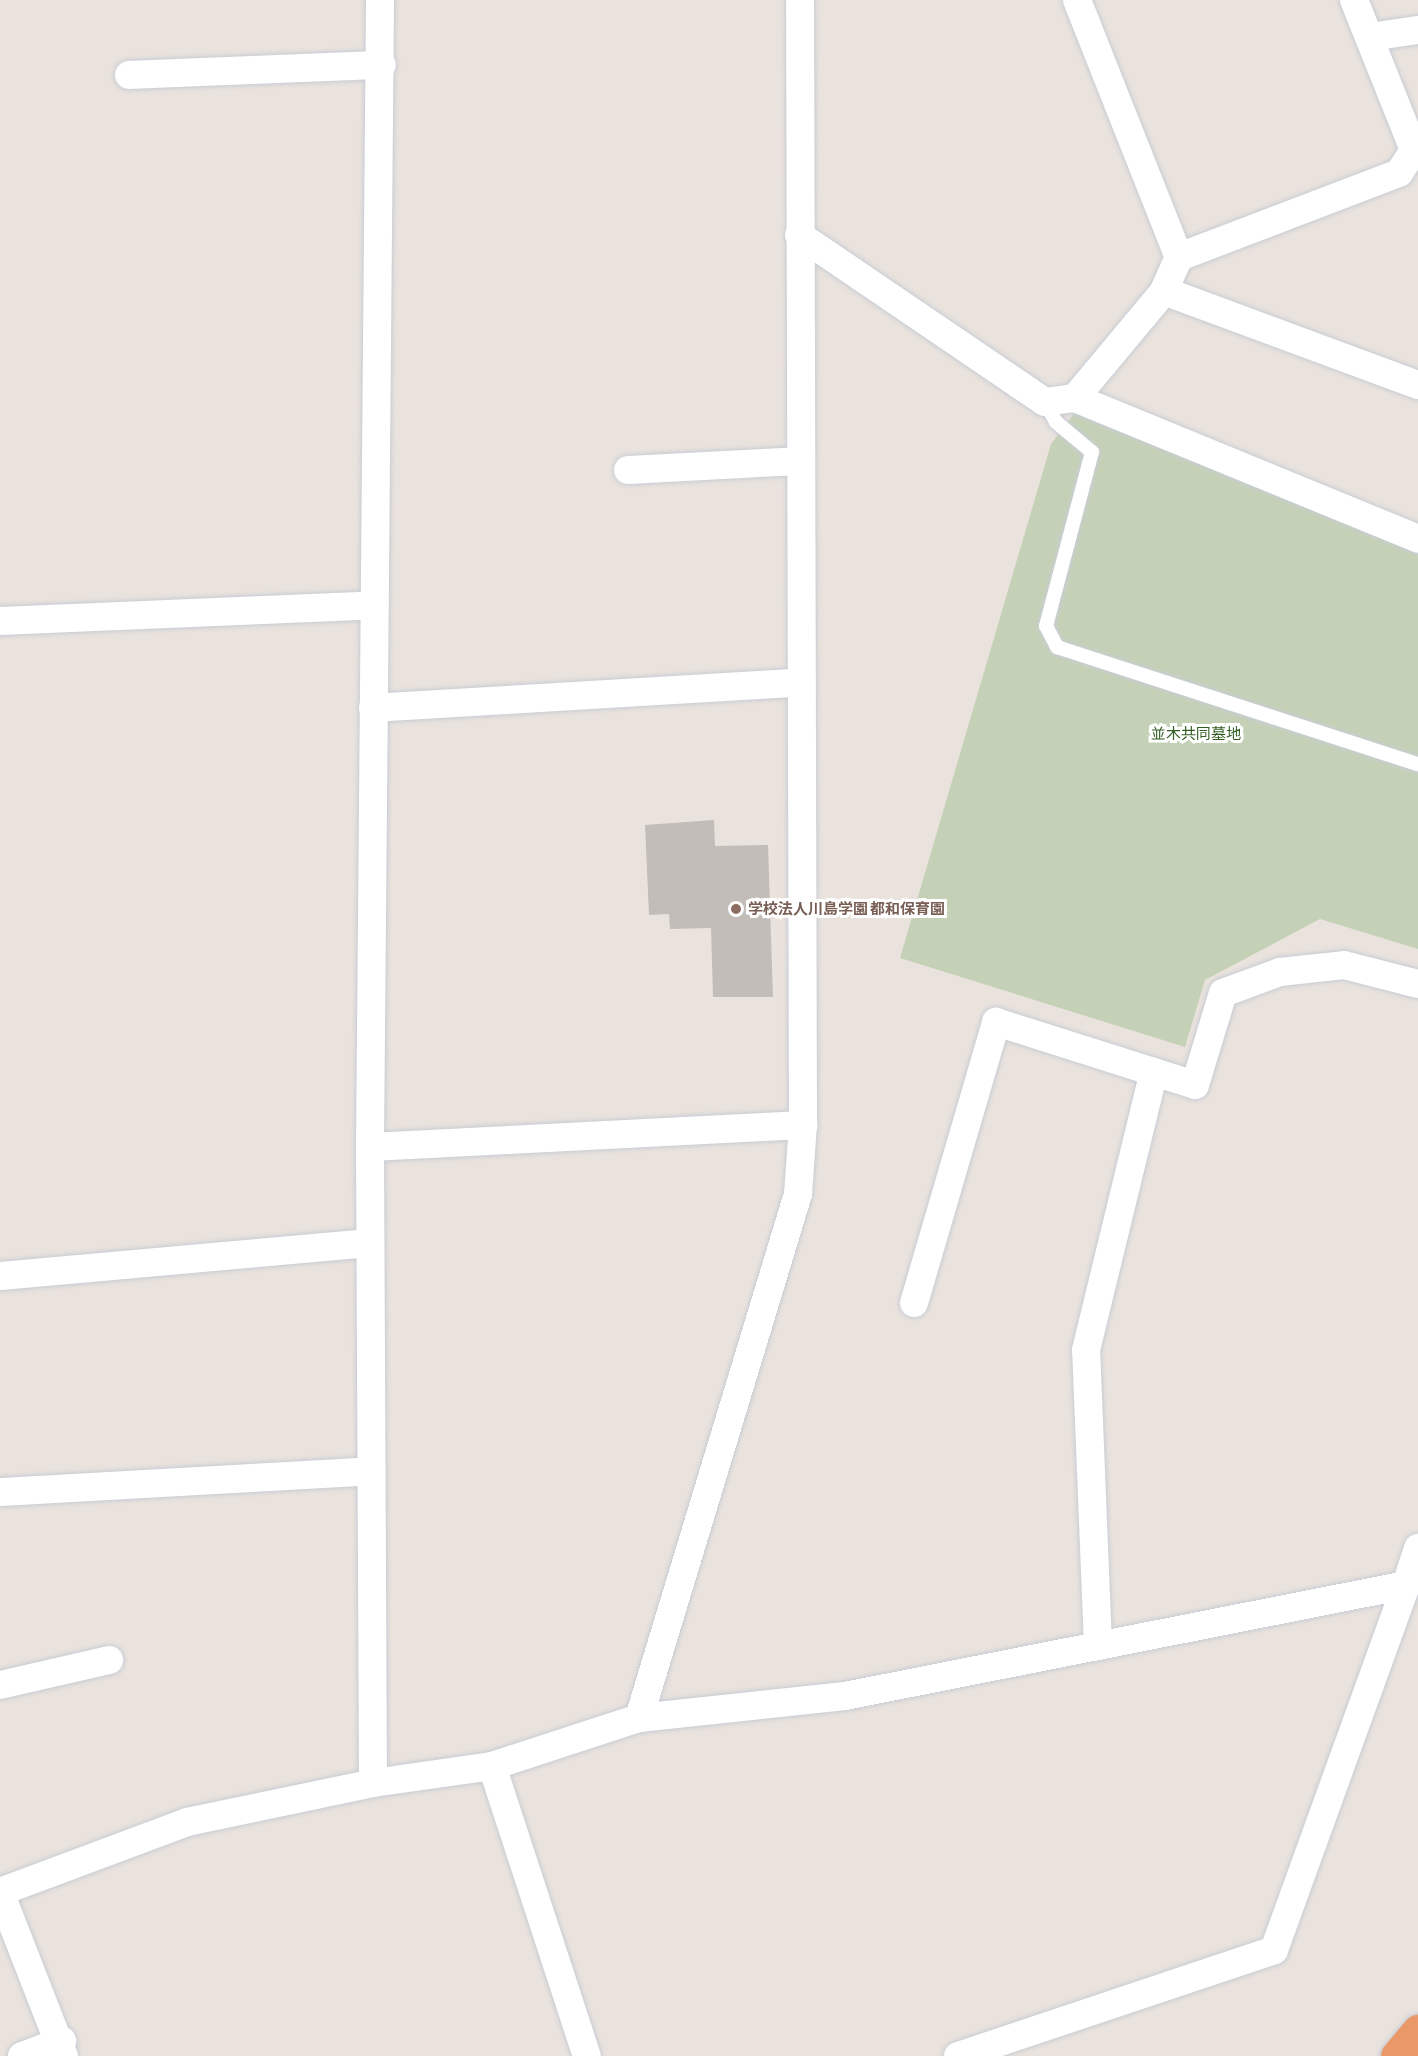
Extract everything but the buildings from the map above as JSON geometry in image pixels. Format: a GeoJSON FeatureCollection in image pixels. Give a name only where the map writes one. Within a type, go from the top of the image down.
{"type":"FeatureCollection","features":[{"type":"Feature","properties":{"kind":"highway"},"geometry":{"type":"LineString","coordinates":[[1397,2056],[1418,2031]]}},
{"type":"Feature","properties":{"kind":"street"},"geometry":{"type":"LineString","coordinates":[[373,1783],[370,1147],[373,708],[382,64],[380,0]]}},
{"type":"Feature","properties":{"kind":"street"},"geometry":{"type":"LineString","coordinates":[[639,1718],[798,1194],[803,1125],[798,461],[800,0]]}},
{"type":"Feature","properties":{"kind":"street"},"geometry":{"type":"LineString","coordinates":[[1077,0],[1179,257]]}},
{"type":"Feature","properties":{"kind":"street"},"geometry":{"type":"LineString","coordinates":[[1075,398],[1164,291],[1179,257],[1398,173],[1414,150],[1354,0]]}},
{"type":"Feature","properties":{"kind":"street"},"geometry":{"type":"LineString","coordinates":[[1370,38],[1418,30]]}},
{"type":"Feature","properties":{"kind":"street"},"geometry":{"type":"LineString","coordinates":[[129,75],[382,64]]}},
{"type":"Feature","properties":{"kind":"street"},"geometry":{"type":"LineString","coordinates":[[799,235],[1045,402],[1075,398],[1418,538]]}},
{"type":"Feature","properties":{"kind":"street"},"geometry":{"type":"LineString","coordinates":[[1164,291],[1418,385]]}},
{"type":"Feature","properties":{"kind":"street"},"geometry":{"type":"LineString","coordinates":[[628,470],[798,461]]}},
{"type":"Feature","properties":{"kind":"street"},"geometry":{"type":"LineString","coordinates":[[0,621],[375,605]]}},
{"type":"Feature","properties":{"kind":"street"},"geometry":{"type":"LineString","coordinates":[[373,708],[799,683]]}},
{"type":"Feature","properties":{"kind":"street"},"geometry":{"type":"LineString","coordinates":[[914,1303],[996,1022],[1195,1085],[1223,993],[1280,972],[1344,965],[1418,984]]}},
{"type":"Feature","properties":{"kind":"street"},"geometry":{"type":"LineString","coordinates":[[1098,1646],[1086,1350],[1154,1072]]}},
{"type":"Feature","properties":{"kind":"street"},"geometry":{"type":"LineString","coordinates":[[370,1147],[803,1125]]}},
{"type":"Feature","properties":{"kind":"street"},"geometry":{"type":"LineString","coordinates":[[0,1276],[370,1243]]}},
{"type":"Feature","properties":{"kind":"street"},"geometry":{"type":"LineString","coordinates":[[0,1492],[371,1471]]}},
{"type":"Feature","properties":{"kind":"street"},"geometry":{"type":"LineString","coordinates":[[958,2056],[1274,1950],[1418,1548]]}},
{"type":"Feature","properties":{"kind":"street"},"geometry":{"type":"LineString","coordinates":[[22,2056],[63,2049],[0,1892],[187,1822],[373,1783],[492,1766],[639,1718],[844,1696],[1406,1585]]}},
{"type":"Feature","properties":{"kind":"street"},"geometry":{"type":"LineString","coordinates":[[0,1685],[109,1659]]}},
{"type":"Feature","properties":{"kind":"street"},"geometry":{"type":"LineString","coordinates":[[492,1766],[587,2056]]}},
{"type":"Feature","properties":{"kind":"lane"},"geometry":{"type":"LineString","coordinates":[[1045,402],[1056,422],[1092,452],[1046,626],[1057,647],[1418,764]]}},
{"type":"Feature","properties":{"kind":"green space","name":"並木共同墓地"},"geometry":{"type":"Polygon","coordinates":[[[1079,407],[1418,551],[1418,949],[1320,919],[1205,980],[1185,1047],[900,958],[1051,444],[1079,407]]]}},
{"type":"Feature","properties":{"kind":"place","name":"学校法人川島学園 都和保育園"},"geometry":{"type":"Point","coordinates":[736,909]}}]}
